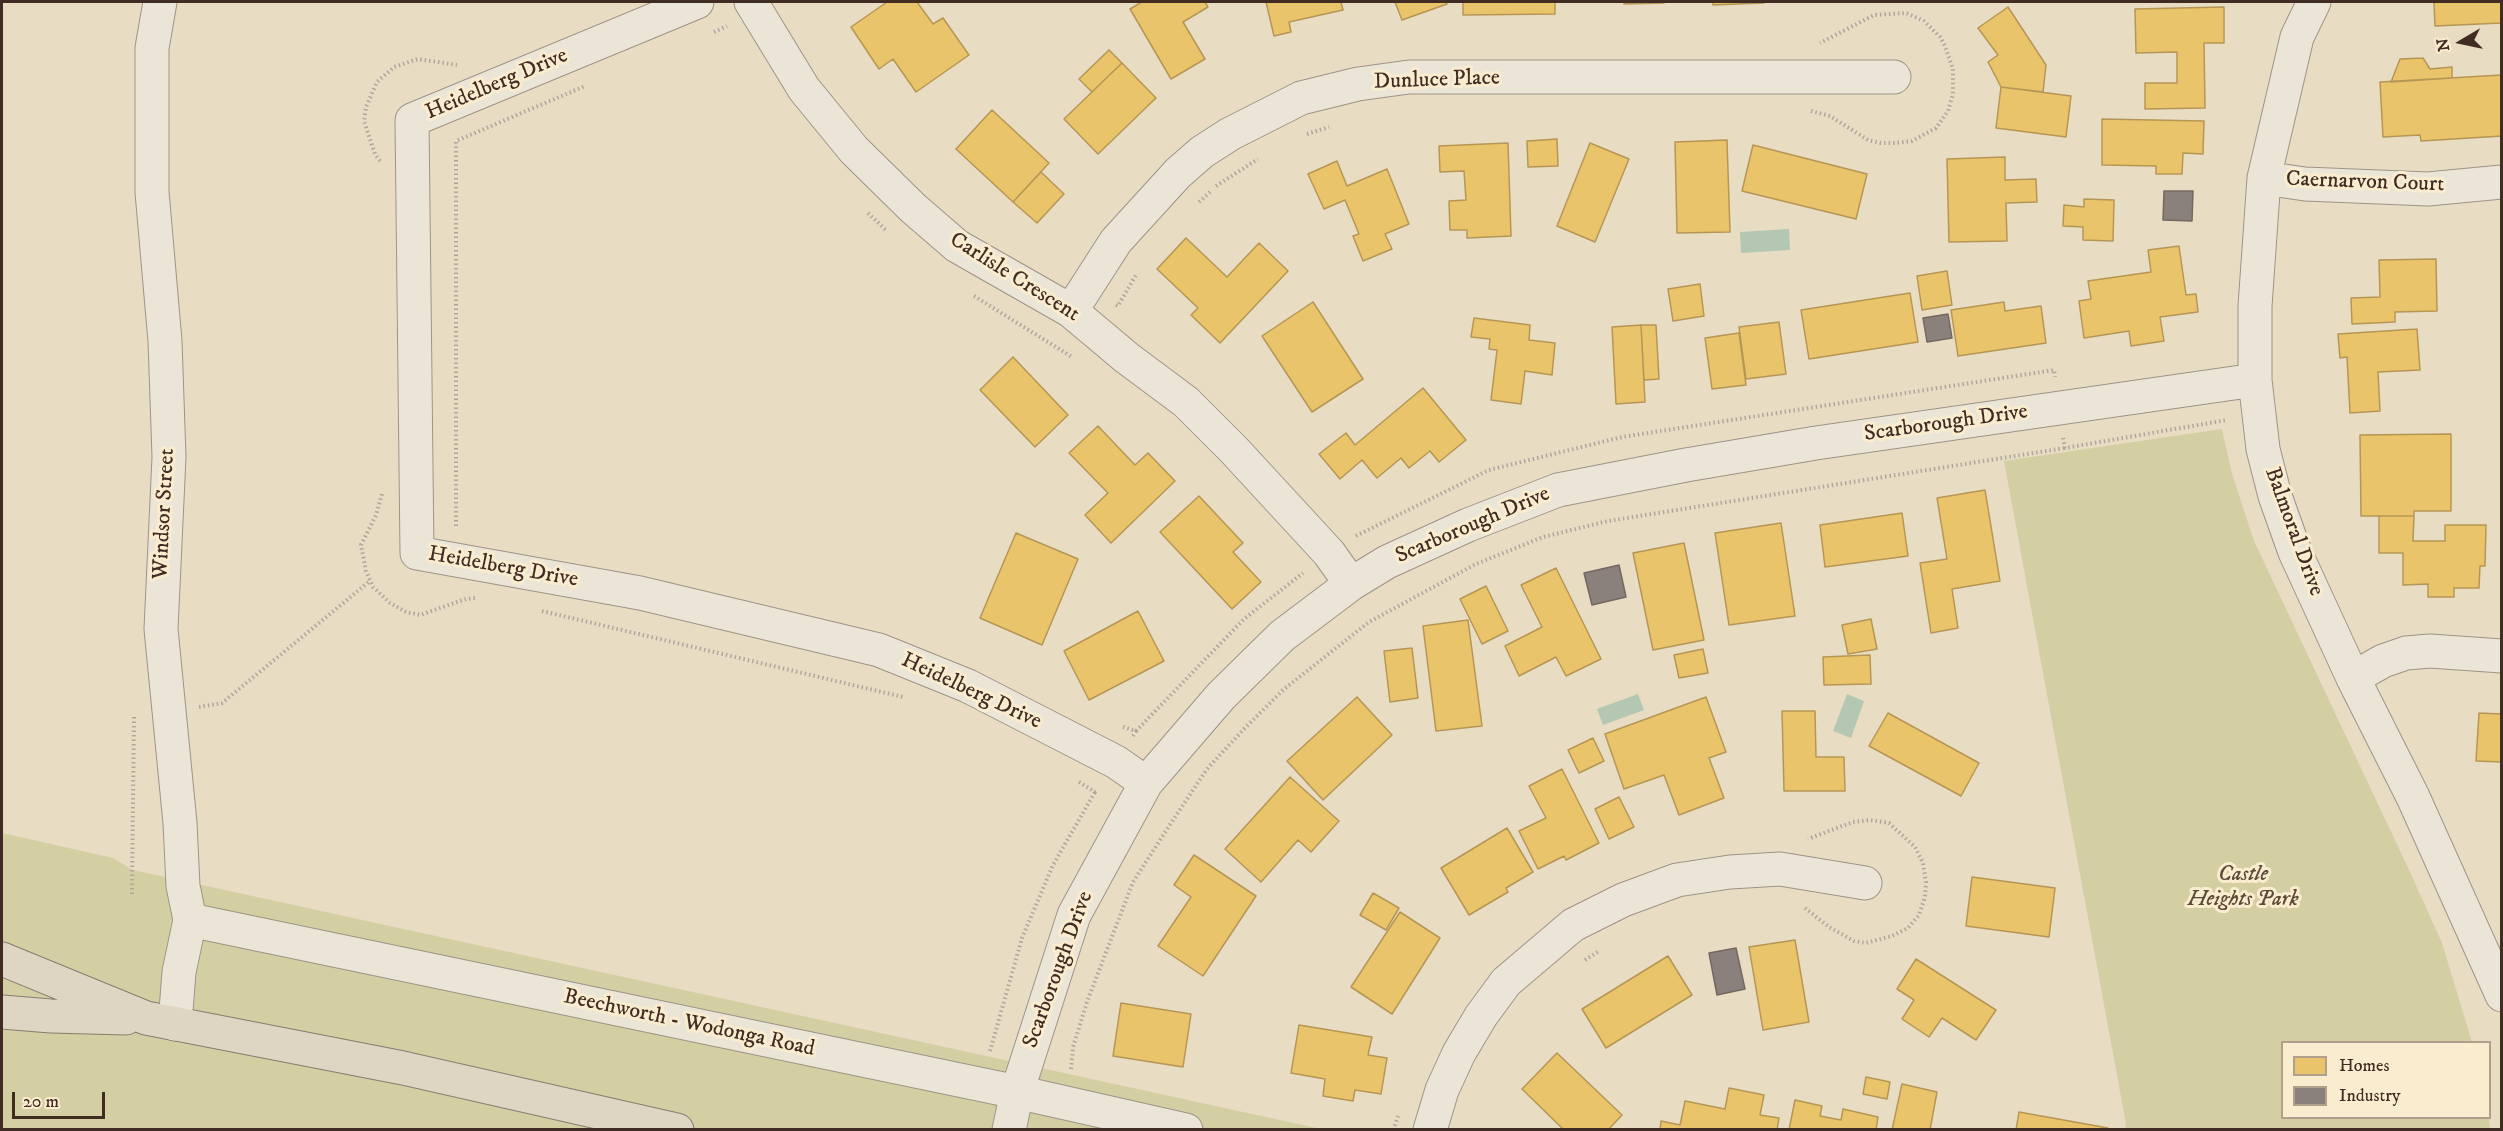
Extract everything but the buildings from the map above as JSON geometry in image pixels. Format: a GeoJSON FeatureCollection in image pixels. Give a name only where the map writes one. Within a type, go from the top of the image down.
{"type":"FeatureCollection","features":[{"type":"Feature","properties":{"kind":"main road"},"geometry":{"type":"LineString","coordinates":[[2,959],[160,1021]]}},
{"type":"Feature","properties":{"kind":"main road"},"geometry":{"type":"LineString","coordinates":[[2,1012],[160,1021],[403,1068],[677,1130]]}},
{"type":"Feature","properties":{"kind":"street","name":"Windsor Street"},"geometry":{"type":"LineString","coordinates":[[160,2],[152,48],[152,192],[165,341],[169,457],[160,629],[180,823],[183,886],[190,920],[179,972],[160,1021]]}},
{"type":"Feature","properties":{"kind":"street","name":"Heidelberg Drive"},"geometry":{"type":"LineString","coordinates":[[697,2],[412,120],[417,553],[640,593],[879,650],[968,686],[1116,762],[1146,783]]}},
{"type":"Feature","properties":{"kind":"street","name":"Carlisle Crescent"},"geometry":{"type":"LineString","coordinates":[[752,2],[804,89],[854,150],[913,208],[957,246],[1078,300],[1127,358],[1186,402],[1234,450],[1329,553],[1351,584]]}},
{"type":"Feature","properties":{"kind":"street","name":"Balmoral Drive"},"geometry":{"type":"LineString","coordinates":[[2314,2],[2297,38],[2264,178],[2255,306],[2255,380],[2263,449],[2275,496],[2295,552],[2353,678],[2413,797],[2502,995]]}},
{"type":"Feature","properties":{"kind":"street","name":"Dunluce Place"},"geometry":{"type":"LineString","coordinates":[[1078,300],[1116,242],[1178,172],[1202,152],[1230,134],[1301,98],[1358,84],[1409,77],[1894,77]]}},
{"type":"Feature","properties":{"kind":"street","name":"Caernarvon Court"},"geometry":{"type":"LineString","coordinates":[[2264,178],[2305,184],[2428,189],[2502,182]]}},
{"type":"Feature","properties":{"kind":"street","name":"Scarborough Drive"},"geometry":{"type":"LineString","coordinates":[[1009,1130],[1017,1092],[1074,915],[1146,783],[1221,696],[1282,636],[1351,584],[1407,552],[1468,525],[1558,490],[1816,443],[2255,380]]}},
{"type":"Feature","properties":{"kind":"street"},"geometry":{"type":"LineString","coordinates":[[2353,678],[2383,660],[2406,653],[2430,651],[2502,656]]}},
{"type":"Feature","properties":{"kind":"street"},"geometry":{"type":"LineString","coordinates":[[1430,1130],[1442,1090],[1481,1016],[1506,982],[1574,925],[1623,900],[1677,880],[1730,872],[1780,869],[1865,883]]}},
{"type":"Feature","properties":{"kind":"street","name":"Beechworth - Wodonga Road"},"geometry":{"type":"LineString","coordinates":[[190,920],[1017,1092],[1186,1130]]}},
{"type":"Feature","properties":{"kind":"path"},"geometry":{"type":"LineString","coordinates":[[1806,110],[1830,116],[1868,140],[1881,143],[1912,141],[1936,128],[1948,111],[1954,84],[1950,56],[1940,37],[1924,21],[1906,13],[1874,15],[1832,39],[1812,46]]}},
{"type":"Feature","properties":{"kind":"path"},"geometry":{"type":"LineString","coordinates":[[705,35],[727,26]]}},
{"type":"Feature","properties":{"kind":"path"},"geometry":{"type":"LineString","coordinates":[[384,167],[375,154],[364,121],[366,106],[377,82],[394,67],[418,59],[464,66]]}},
{"type":"Feature","properties":{"kind":"path"},"geometry":{"type":"LineString","coordinates":[[456,526],[456,141],[586,86]]}},
{"type":"Feature","properties":{"kind":"path"},"geometry":{"type":"LineString","coordinates":[[1300,136],[1340,124]]}},
{"type":"Feature","properties":{"kind":"path"},"geometry":{"type":"LineString","coordinates":[[1195,206],[1216,186],[1260,157]]}},
{"type":"Feature","properties":{"kind":"path"},"geometry":{"type":"LineString","coordinates":[[1078,300],[1118,306],[1140,268]]}},
{"type":"Feature","properties":{"kind":"path"},"geometry":{"type":"LineString","coordinates":[[1071,1069],[1073,1047],[1087,1002],[1133,882],[1173,820],[1207,769],[1243,730],[1283,690],[1369,622],[1476,564],[1543,537],[1608,521],[2065,448]]}},
{"type":"Feature","properties":{"kind":"path"},"geometry":{"type":"LineString","coordinates":[[384,484],[381,501],[361,545],[366,572],[373,586],[390,603],[406,612],[420,615],[466,600],[481,598]]}},
{"type":"Feature","properties":{"kind":"path"},"geometry":{"type":"LineString","coordinates":[[417,520],[464,527]]}},
{"type":"Feature","properties":{"kind":"path"},"geometry":{"type":"LineString","coordinates":[[169,712],[222,703],[370,580]]}},
{"type":"Feature","properties":{"kind":"path"},"geometry":{"type":"LineString","coordinates":[[533,609],[905,698]]}},
{"type":"Feature","properties":{"kind":"path"},"geometry":{"type":"LineString","coordinates":[[990,1052],[1022,938],[1053,865],[1095,792],[1136,731],[1117,725]]}},
{"type":"Feature","properties":{"kind":"path"},"geometry":{"type":"LineString","coordinates":[[1075,780],[1095,792]]}},
{"type":"Feature","properties":{"kind":"path"},"geometry":{"type":"LineString","coordinates":[[1799,904],[1829,927],[1854,941],[1866,943],[1892,936],[1908,928],[1919,915],[1925,897],[1926,882],[1923,863],[1915,847],[1889,823],[1870,820],[1852,822],[1823,834],[1803,838]]}},
{"type":"Feature","properties":{"kind":"path"},"geometry":{"type":"LineString","coordinates":[[1580,964],[1606,946]]}},
{"type":"Feature","properties":{"kind":"path"},"geometry":{"type":"LineString","coordinates":[[1394,1130],[1400,1107]]}},
{"type":"Feature","properties":{"kind":"green space","name":"Castle Heights Park"},"geometry":{"type":"Polygon","coordinates":[[[2222,429],[2232,474],[2254,541],[2442,943],[2472,1041],[2281,1041],[2281,1119],[2489,1119],[2490,1129],[2125,1129],[2126,1124],[2004,461],[2222,429]]]}},
{"type":"Feature","properties":{"kind":"green space"},"geometry":{"type":"Polygon","coordinates":[[[2,833],[113,858],[133,870],[1321,1129],[10,1130],[2,1128],[2,833]]]}},
{"type":"Feature","properties":{"kind":"shaded area"},"geometry":{"type":"Polygon","coordinates":[[[1789,229],[1790,250],[1741,253],[1740,232],[1789,229]]]}},
{"type":"Feature","properties":{"kind":"shaded area"},"geometry":{"type":"Polygon","coordinates":[[[1638,694],[1644,710],[1603,725],[1597,709],[1638,694]]]}},
{"type":"Feature","properties":{"kind":"shaded area"},"geometry":{"type":"Polygon","coordinates":[[[1847,694],[1864,701],[1851,738],[1833,731],[1847,694]]]}}]}
